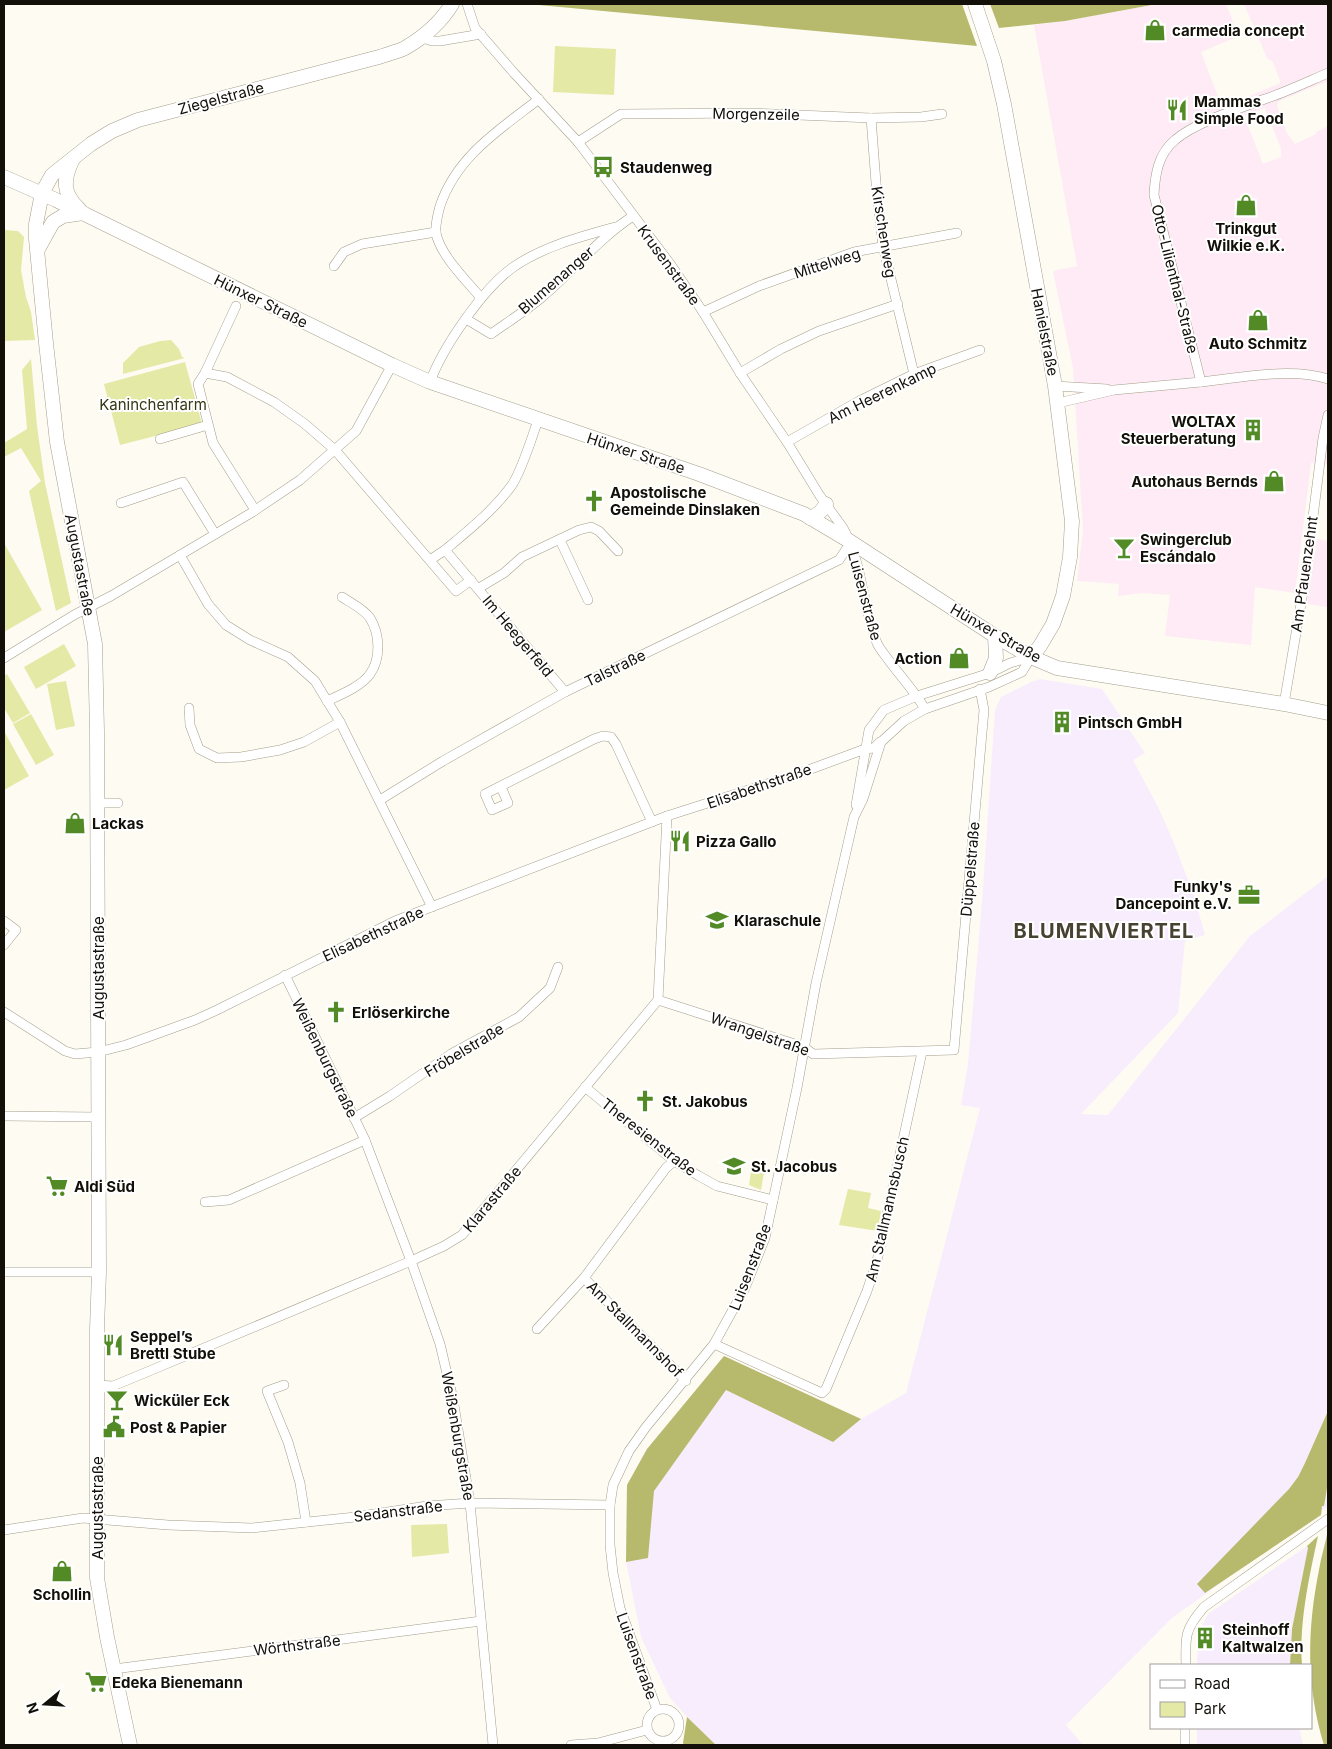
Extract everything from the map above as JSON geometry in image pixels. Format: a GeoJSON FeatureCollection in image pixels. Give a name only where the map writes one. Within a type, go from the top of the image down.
{"type":"FeatureCollection","features":[{"type":"Feature","properties":{"kind":"main road","name":"Ziegelstraße"},"geometry":{"type":"LineString","coordinates":[[42,193],[52,176],[75,156],[112,131],[138,120],[378,57],[404,48],[428,32],[444,16],[452,4]]}},
{"type":"Feature","properties":{"kind":"main road","name":"Hanielstraße"},"geometry":{"type":"LineString","coordinates":[[975,4],[994,61],[1004,104],[1056,386],[1072,521],[1070,557],[1059,610],[1044,641],[1031,657]]}},
{"type":"Feature","properties":{"kind":"main road"},"geometry":{"type":"LineString","coordinates":[[75,156],[66,174],[65,184],[73,203],[83,213]]}},
{"type":"Feature","properties":{"kind":"main road","name":"Hünxer Straße"},"geometry":{"type":"LineString","coordinates":[[4,177],[42,193],[392,366],[430,382],[538,420],[699,474],[810,518],[995,636],[1031,657],[1057,668],[1284,704],[1328,713]]}},
{"type":"Feature","properties":{"kind":"main road","name":"Augustastraße"},"geometry":{"type":"LineString","coordinates":[[42,193],[36,224],[37,250],[57,442],[95,644],[99,1272],[97,1578],[107,1637],[130,1745]]}},
{"type":"Feature","properties":{"kind":"main road"},"geometry":{"type":"LineString","coordinates":[[37,250],[53,222],[63,216],[83,213]]}},
{"type":"Feature","properties":{"kind":"main road"},"geometry":{"type":"LineString","coordinates":[[810,518],[823,510],[826,504]]}},
{"type":"Feature","properties":{"kind":"main road"},"geometry":{"type":"LineString","coordinates":[[990,673],[996,658],[995,636]]}},
{"type":"Feature","properties":{"kind":"street","name":"Krusenstraße"},"geometry":{"type":"LineString","coordinates":[[467,4],[475,28],[578,142],[671,265],[850,542]]}},
{"type":"Feature","properties":{"kind":"street"},"geometry":{"type":"LineString","coordinates":[[420,37],[432,41],[440,41],[481,34]]}},
{"type":"Feature","properties":{"kind":"street","name":"Otto-Lilienthal-Straße"},"geometry":{"type":"LineString","coordinates":[[1201,382],[1154,195],[1157,166],[1163,154],[1174,140],[1187,132],[1209,121],[1328,73]]}},
{"type":"Feature","properties":{"kind":"street"},"geometry":{"type":"LineString","coordinates":[[481,298],[443,251],[436,232],[437,216],[445,193],[460,167],[483,142],[539,100]]}},
{"type":"Feature","properties":{"kind":"street","name":"Morgenzeile"},"geometry":{"type":"LineString","coordinates":[[578,142],[621,114],[752,113],[871,118],[921,117],[942,114]]}},
{"type":"Feature","properties":{"kind":"street","name":"Kirschenweg"},"geometry":{"type":"LineString","coordinates":[[871,118],[883,246],[914,374]]}},
{"type":"Feature","properties":{"kind":"street","name":"Blumenanger"},"geometry":{"type":"LineString","coordinates":[[466,320],[491,334],[541,298],[619,226],[633,216]]}},
{"type":"Feature","properties":{"kind":"street","name":"Blumenanger"},"geometry":{"type":"LineString","coordinates":[[430,382],[446,351],[481,298],[512,268],[546,250],[582,236],[619,226]]}},
{"type":"Feature","properties":{"kind":"street"},"geometry":{"type":"LineString","coordinates":[[334,266],[344,252],[362,244],[436,232]]}},
{"type":"Feature","properties":{"kind":"street","name":"Mittelweg"},"geometry":{"type":"LineString","coordinates":[[703,312],[760,286],[854,252],[956,233]]}},
{"type":"Feature","properties":{"kind":"street"},"geometry":{"type":"LineString","coordinates":[[740,373],[781,349],[819,331],[898,304]]}},
{"type":"Feature","properties":{"kind":"street"},"geometry":{"type":"LineString","coordinates":[[236,306],[198,384],[213,443],[255,510]]}},
{"type":"Feature","properties":{"kind":"street","name":"Am Heerenkamp"},"geometry":{"type":"LineString","coordinates":[[787,442],[858,401],[914,374],[980,350]]}},
{"type":"Feature","properties":{"kind":"street"},"geometry":{"type":"LineString","coordinates":[[4,658],[89,606],[111,596],[255,510],[300,480],[356,431],[392,366]]}},
{"type":"Feature","properties":{"kind":"street"},"geometry":{"type":"LineString","coordinates":[[205,373],[227,377],[274,402],[305,424],[335,450],[456,591],[471,580]]}},
{"type":"Feature","properties":{"kind":"street"},"geometry":{"type":"LineString","coordinates":[[1058,403],[1114,390],[1280,374],[1314,376],[1328,379]]}},
{"type":"Feature","properties":{"kind":"street"},"geometry":{"type":"LineString","coordinates":[[1056,386],[1114,390]]}},
{"type":"Feature","properties":{"kind":"street","name":"Am Pfauenzehnt"},"geometry":{"type":"LineString","coordinates":[[1284,704],[1305,580],[1323,438],[1328,415]]}},
{"type":"Feature","properties":{"kind":"street"},"geometry":{"type":"LineString","coordinates":[[430,560],[483,518],[513,484],[538,420]]}},
{"type":"Feature","properties":{"kind":"street"},"geometry":{"type":"LineString","coordinates":[[160,439],[208,426]]}},
{"type":"Feature","properties":{"kind":"street"},"geometry":{"type":"LineString","coordinates":[[121,502],[183,482],[215,534]]}},
{"type":"Feature","properties":{"kind":"street"},"geometry":{"type":"LineString","coordinates":[[478,588],[504,573],[522,557],[579,530],[591,527],[599,531],[618,551]]}},
{"type":"Feature","properties":{"kind":"street"},"geometry":{"type":"LineString","coordinates":[[560,540],[588,600]]}},
{"type":"Feature","properties":{"kind":"street"},"geometry":{"type":"LineString","coordinates":[[850,542],[839,560],[846,561],[859,569]]}},
{"type":"Feature","properties":{"kind":"street","name":"Luisenstraße"},"geometry":{"type":"LineString","coordinates":[[850,542],[859,569],[867,609],[878,645],[917,696],[924,709]]}},
{"type":"Feature","properties":{"kind":"street","name":"Im Heegerfeld"},"geometry":{"type":"LineString","coordinates":[[445,550],[565,692]]}},
{"type":"Feature","properties":{"kind":"street"},"geometry":{"type":"LineString","coordinates":[[180,554],[208,604],[226,625],[250,640],[288,657],[315,682],[340,722],[432,907]]}},
{"type":"Feature","properties":{"kind":"street","name":"Talstraße"},"geometry":{"type":"LineString","coordinates":[[380,800],[443,761],[565,692],[839,560]]}},
{"type":"Feature","properties":{"kind":"street"},"geometry":{"type":"LineString","coordinates":[[327,702],[353,689],[370,675],[378,655],[377,636],[370,618],[359,607],[342,597]]}},
{"type":"Feature","properties":{"kind":"street"},"geometry":{"type":"LineString","coordinates":[[865,749],[874,748],[904,721],[924,709],[1006,680],[1022,672],[1031,657]]}},
{"type":"Feature","properties":{"kind":"street","name":"Luisenstraße"},"geometry":{"type":"LineString","coordinates":[[657,1710],[620,1608],[613,1573],[610,1545],[610,1505],[613,1485],[629,1451],[646,1427],[686,1381],[714,1344],[745,1288],[765,1238],[797,1088],[816,983],[854,817],[869,730],[884,710],[917,696],[990,673],[1010,663],[1031,657]]}},
{"type":"Feature","properties":{"kind":"street","name":"Düppelstraße"},"geometry":{"type":"LineString","coordinates":[[954,1050],[984,710],[980,689]]}},
{"type":"Feature","properties":{"kind":"street"},"geometry":{"type":"LineString","coordinates":[[189,708],[190,725],[198,749],[217,758],[241,757],[288,747],[304,742],[340,722]]}},
{"type":"Feature","properties":{"kind":"street"},"geometry":{"type":"LineString","coordinates":[[501,787],[594,739],[603,736],[611,737],[652,822]]}},
{"type":"Feature","properties":{"kind":"street","name":"Luisenstraße"},"geometry":{"type":"LineString","coordinates":[[854,817],[863,799],[881,742]]}},
{"type":"Feature","properties":{"kind":"street","name":"Elisabethstraße"},"geometry":{"type":"LineString","coordinates":[[4,1012],[65,1051],[75,1054],[98,1052],[126,1045],[218,1010],[395,921],[667,816],[792,776],[865,749]]}},
{"type":"Feature","properties":{"kind":"street"},"geometry":{"type":"LineString","coordinates":[[97,803],[118,803]]}},
{"type":"Feature","properties":{"kind":"street"},"geometry":{"type":"LineString","coordinates":[[658,1000],[667,816]]}},
{"type":"Feature","properties":{"kind":"street"},"geometry":{"type":"LineString","coordinates":[[4,921],[16,930],[4,945]]}},
{"type":"Feature","properties":{"kind":"street","name":"Fröbelstraße"},"geometry":{"type":"LineString","coordinates":[[354,1118],[451,1054],[519,1017],[550,988],[558,967]]}},
{"type":"Feature","properties":{"kind":"street","name":"Weißenburgstraße"},"geometry":{"type":"LineString","coordinates":[[285,975],[365,1140],[434,1324],[451,1386],[470,1503],[493,1745]]}},
{"type":"Feature","properties":{"kind":"street","name":"Wrangelstraße"},"geometry":{"type":"LineString","coordinates":[[658,1000],[804,1047],[813,1054],[954,1050]]}},
{"type":"Feature","properties":{"kind":"street","name":"Klarastraße"},"geometry":{"type":"LineString","coordinates":[[97,1385],[112,1386],[411,1261],[444,1246],[462,1235],[658,1000]]}},
{"type":"Feature","properties":{"kind":"street","name":"Am Stallmannsbusch"},"geometry":{"type":"LineString","coordinates":[[714,1344],[822,1392],[826,1389],[867,1291],[877,1261],[922,1052]]}},
{"type":"Feature","properties":{"kind":"street","name":"Theresienstraße"},"geometry":{"type":"LineString","coordinates":[[585,1086],[674,1161],[717,1186],[773,1200]]}},
{"type":"Feature","properties":{"kind":"street"},"geometry":{"type":"LineString","coordinates":[[4,1116],[98,1117]]}},
{"type":"Feature","properties":{"kind":"street"},"geometry":{"type":"LineString","coordinates":[[205,1202],[229,1200],[365,1140]]}},
{"type":"Feature","properties":{"kind":"street","name":"Am Stallmannshof"},"geometry":{"type":"LineString","coordinates":[[537,1329],[584,1278],[666,1168],[674,1161]]}},
{"type":"Feature","properties":{"kind":"street"},"geometry":{"type":"LineString","coordinates":[[4,1272],[99,1272]]}},
{"type":"Feature","properties":{"kind":"street","name":"Am Stallmannshof"},"geometry":{"type":"LineString","coordinates":[[584,1278],[686,1381]]}},
{"type":"Feature","properties":{"kind":"street"},"geometry":{"type":"LineString","coordinates":[[284,1385],[268,1391],[288,1442],[300,1483],[306,1522]]}},
{"type":"Feature","properties":{"kind":"street","name":"Sedanstraße"},"geometry":{"type":"LineString","coordinates":[[4,1530],[83,1518],[213,1528],[252,1528],[355,1517],[427,1506],[470,1503],[610,1505]]}},
{"type":"Feature","properties":{"kind":"street"},"geometry":{"type":"LineString","coordinates":[[1186,1664],[1186,1644],[1190,1624],[1204,1606],[1328,1519]]}},
{"type":"Feature","properties":{"kind":"street","name":"Wörthstraße"},"geometry":{"type":"LineString","coordinates":[[114,1669],[481,1621]]}},
{"type":"Feature","properties":{"kind":"street","name":"Luisenstraße"},"geometry":{"type":"LineString","coordinates":[[668,1709],[677,1716],[679,1727],[670,1742],[654,1738],[647,1730],[650,1716],[657,1710],[668,1709]]}},
{"type":"Feature","properties":{"kind":"street"},"geometry":{"type":"LineString","coordinates":[[1185,1729],[1185,1745]]}},
{"type":"Feature","properties":{"kind":"street"},"geometry":{"type":"LineString","coordinates":[[571,1745],[598,1743],[647,1730]]}},
{"type":"Feature","properties":{"kind":"shaded area"},"geometry":{"type":"Polygon","coordinates":[[[1157,4],[1226,4],[1239,36],[1201,52],[1222,107],[1281,83],[1273,62],[1267,58],[1244,4],[1328,4],[1328,81],[1279,101],[1277,105],[1287,133],[1295,144],[1328,126],[1328,464],[1311,463],[1295,593],[1255,587],[1251,645],[1165,636],[1170,595],[1142,593],[1118,596],[1119,584],[1077,581],[1083,530],[1073,368],[1053,271],[1077,266],[1034,25],[1157,4]],[[1265,108],[1244,116],[1263,164],[1281,157],[1281,149],[1265,108]]]}},
{"type":"Feature","properties":{"kind":"shaded area"},"geometry":{"type":"Polygon","coordinates":[[[1317,539],[1328,541],[1328,607],[1307,604],[1317,539]]]}},
{"type":"Feature","properties":{"kind":"shaded area"},"geometry":{"type":"Polygon","coordinates":[[[1040,679],[1102,689],[1145,753],[1133,760],[1159,809],[1174,843],[1194,896],[1205,935],[1185,941],[1178,1013],[1081,1114],[1108,1115],[1250,936],[1328,876],[1328,1506],[1172,1618],[1066,1725],[1083,1745],[716,1745],[670,1698],[641,1637],[626,1562],[627,1485],[647,1449],[724,1356],[861,1419],[906,1393],[980,1108],[961,1105],[968,1064],[982,902],[995,710],[1001,697],[1040,679]]]}},
{"type":"Feature","properties":{"kind":"shaded area"},"geometry":{"type":"Polygon","coordinates":[[[1307,1546],[1292,1629],[1290,1664],[1197,1664],[1198,1634],[1208,1614],[1307,1546]]]}},
{"type":"Feature","properties":{"kind":"shaded area"},"geometry":{"type":"Polygon","coordinates":[[[1197,1729],[1299,1729],[1303,1745],[1197,1745],[1197,1729]]]}},
{"type":"Feature","properties":{"kind":"green space"},"geometry":{"type":"Polygon","coordinates":[[[528,4],[962,4],[977,46],[528,4]]]}},
{"type":"Feature","properties":{"kind":"green space"},"geometry":{"type":"Polygon","coordinates":[[[990,4],[1157,4],[1065,21],[999,28],[990,4]]]}},
{"type":"Feature","properties":{"kind":"green space"},"geometry":{"type":"Polygon","coordinates":[[[555,46],[616,49],[614,95],[553,92],[555,46]]]}},
{"type":"Feature","properties":{"kind":"green space"},"geometry":{"type":"Polygon","coordinates":[[[4,230],[18,231],[24,237],[21,270],[31,312],[35,340],[4,341],[4,230]]]}},
{"type":"Feature","properties":{"kind":"green space"},"geometry":{"type":"Polygon","coordinates":[[[171,340],[179,349],[182,357],[185,358],[123,374],[123,363],[139,347],[171,340]]]}},
{"type":"Feature","properties":{"kind":"green space"},"geometry":{"type":"Polygon","coordinates":[[[31,359],[37,426],[45,483],[71,603],[56,611],[29,491],[41,481],[21,448],[4,457],[4,443],[27,429],[22,370],[31,359]]]}},
{"type":"Feature","properties":{"kind":"green space","name":"Kaninchenfarm"},"geometry":{"type":"Polygon","coordinates":[[[185,362],[202,424],[120,445],[104,384],[185,362]]]}},
{"type":"Feature","properties":{"kind":"green space"},"geometry":{"type":"Polygon","coordinates":[[[4,543],[42,610],[4,632],[4,543]]]}},
{"type":"Feature","properties":{"kind":"green space"},"geometry":{"type":"Polygon","coordinates":[[[64,644],[76,666],[36,689],[24,667],[64,644]]]}},
{"type":"Feature","properties":{"kind":"green space"},"geometry":{"type":"Polygon","coordinates":[[[7,674],[30,713],[13,723],[4,708],[4,676],[7,674]]]}},
{"type":"Feature","properties":{"kind":"green space"},"geometry":{"type":"Polygon","coordinates":[[[66,681],[75,726],[56,730],[47,684],[66,681]]]}},
{"type":"Feature","properties":{"kind":"green space"},"geometry":{"type":"Polygon","coordinates":[[[31,714],[54,755],[36,765],[13,724],[31,714]]]}},
{"type":"Feature","properties":{"kind":"green space"},"geometry":{"type":"Polygon","coordinates":[[[4,731],[29,776],[4,790],[4,731]]]}},
{"type":"Feature","properties":{"kind":"green space"},"geometry":{"type":"Polygon","coordinates":[[[752,1165],[765,1167],[761,1190],[749,1185],[752,1165]]]}},
{"type":"Feature","properties":{"kind":"green space"},"geometry":{"type":"Polygon","coordinates":[[[848,1189],[871,1193],[868,1208],[881,1211],[878,1231],[839,1225],[848,1189]]]}},
{"type":"Feature","properties":{"kind":"green space"},"geometry":{"type":"Polygon","coordinates":[[[724,1356],[861,1419],[833,1442],[726,1390],[654,1491],[648,1558],[626,1562],[627,1485],[647,1449],[724,1356]]]}},
{"type":"Feature","properties":{"kind":"green space"},"geometry":{"type":"Polygon","coordinates":[[[1328,1411],[1328,1482],[1321,1515],[1205,1593],[1197,1584],[1289,1489],[1298,1477],[1328,1411]]]}},
{"type":"Feature","properties":{"kind":"green space"},"geometry":{"type":"Polygon","coordinates":[[[447,1524],[449,1553],[412,1557],[411,1525],[447,1524]]]}},
{"type":"Feature","properties":{"kind":"green space"},"geometry":{"type":"Polygon","coordinates":[[[1328,1529],[1328,1745],[1324,1745],[1318,1723],[1312,1687],[1312,1664],[1310,1664],[1310,1658],[1312,1614],[1328,1529]]]}},
{"type":"Feature","properties":{"kind":"green space"},"geometry":{"type":"Polygon","coordinates":[[[1318,1536],[1303,1616],[1302,1664],[1290,1664],[1292,1629],[1307,1546],[1318,1536]]]}},
{"type":"Feature","properties":{"kind":"green space"},"geometry":{"type":"Polygon","coordinates":[[[687,1717],[716,1745],[684,1745],[687,1717]]]}},
{"type":"Feature","properties":{"kind":"place","name":"carmedia concept"},"geometry":{"type":"Point","coordinates":[1155,30]}},
{"type":"Feature","properties":{"kind":"place","name":"Mammas Simple Food"},"geometry":{"type":"Point","coordinates":[1177,110]}},
{"type":"Feature","properties":{"kind":"place","name":"Staudenweg"},"geometry":{"type":"Point","coordinates":[603,167]}},
{"type":"Feature","properties":{"kind":"place","name":"Trinkgut Wilkie e.K."},"geometry":{"type":"Point","coordinates":[1246,205]}},
{"type":"Feature","properties":{"kind":"place","name":"Auto Schmitz"},"geometry":{"type":"Point","coordinates":[1258,320]}},
{"type":"Feature","properties":{"kind":"place","name":"WOLTAX Steuerberatung"},"geometry":{"type":"Point","coordinates":[1253,430]}},
{"type":"Feature","properties":{"kind":"place","name":"Autohaus Bernds"},"geometry":{"type":"Point","coordinates":[1274,481]}},
{"type":"Feature","properties":{"kind":"place","name":"Apostolische Gemeinde Dinslaken"},"geometry":{"type":"Point","coordinates":[594,501]}},
{"type":"Feature","properties":{"kind":"place","name":"Swingerclub Escándalo"},"geometry":{"type":"Point","coordinates":[1124,548]}},
{"type":"Feature","properties":{"kind":"place","name":"Action"},"geometry":{"type":"Point","coordinates":[959,658]}},
{"type":"Feature","properties":{"kind":"place","name":"Pintsch GmbH"},"geometry":{"type":"Point","coordinates":[1062,722]}},
{"type":"Feature","properties":{"kind":"place","name":"Lackas"},"geometry":{"type":"Point","coordinates":[75,823]}},
{"type":"Feature","properties":{"kind":"place","name":"Pizza Gallo"},"geometry":{"type":"Point","coordinates":[680,841]}},
{"type":"Feature","properties":{"kind":"place","name":"Funky's Dancepoint e.V."},"geometry":{"type":"Point","coordinates":[1249,895]}},
{"type":"Feature","properties":{"kind":"place","name":"Klaraschule"},"geometry":{"type":"Point","coordinates":[717,920]}},
{"type":"Feature","properties":{"kind":"place","name":"Erlöserkirche"},"geometry":{"type":"Point","coordinates":[336,1012]}},
{"type":"Feature","properties":{"kind":"place","name":"St. Jakobus"},"geometry":{"type":"Point","coordinates":[645,1101]}},
{"type":"Feature","properties":{"kind":"place","name":"St. Jacobus"},"geometry":{"type":"Point","coordinates":[734,1166]}},
{"type":"Feature","properties":{"kind":"place","name":"Aldi Süd"},"geometry":{"type":"Point","coordinates":[57,1186]}},
{"type":"Feature","properties":{"kind":"place","name":"Seppel’s Brettl Stube"},"geometry":{"type":"Point","coordinates":[113,1345]}},
{"type":"Feature","properties":{"kind":"place","name":"Wicküler Eck"},"geometry":{"type":"Point","coordinates":[117,1400]}},
{"type":"Feature","properties":{"kind":"place","name":"Post & Papier"},"geometry":{"type":"Point","coordinates":[114,1427]}},
{"type":"Feature","properties":{"kind":"place","name":"Schollin"},"geometry":{"type":"Point","coordinates":[62,1571]}},
{"type":"Feature","properties":{"kind":"place","name":"Steinhoff Kaltwalzen"},"geometry":{"type":"Point","coordinates":[1205,1638]}},
{"type":"Feature","properties":{"kind":"place","name":"Edeka Bienemann"},"geometry":{"type":"Point","coordinates":[96,1682]}},
{"type":"Feature","properties":{"kind":"district","name":"BLUMENVIERTEL"},"geometry":{"type":"Point","coordinates":[1104,931]}}]}
